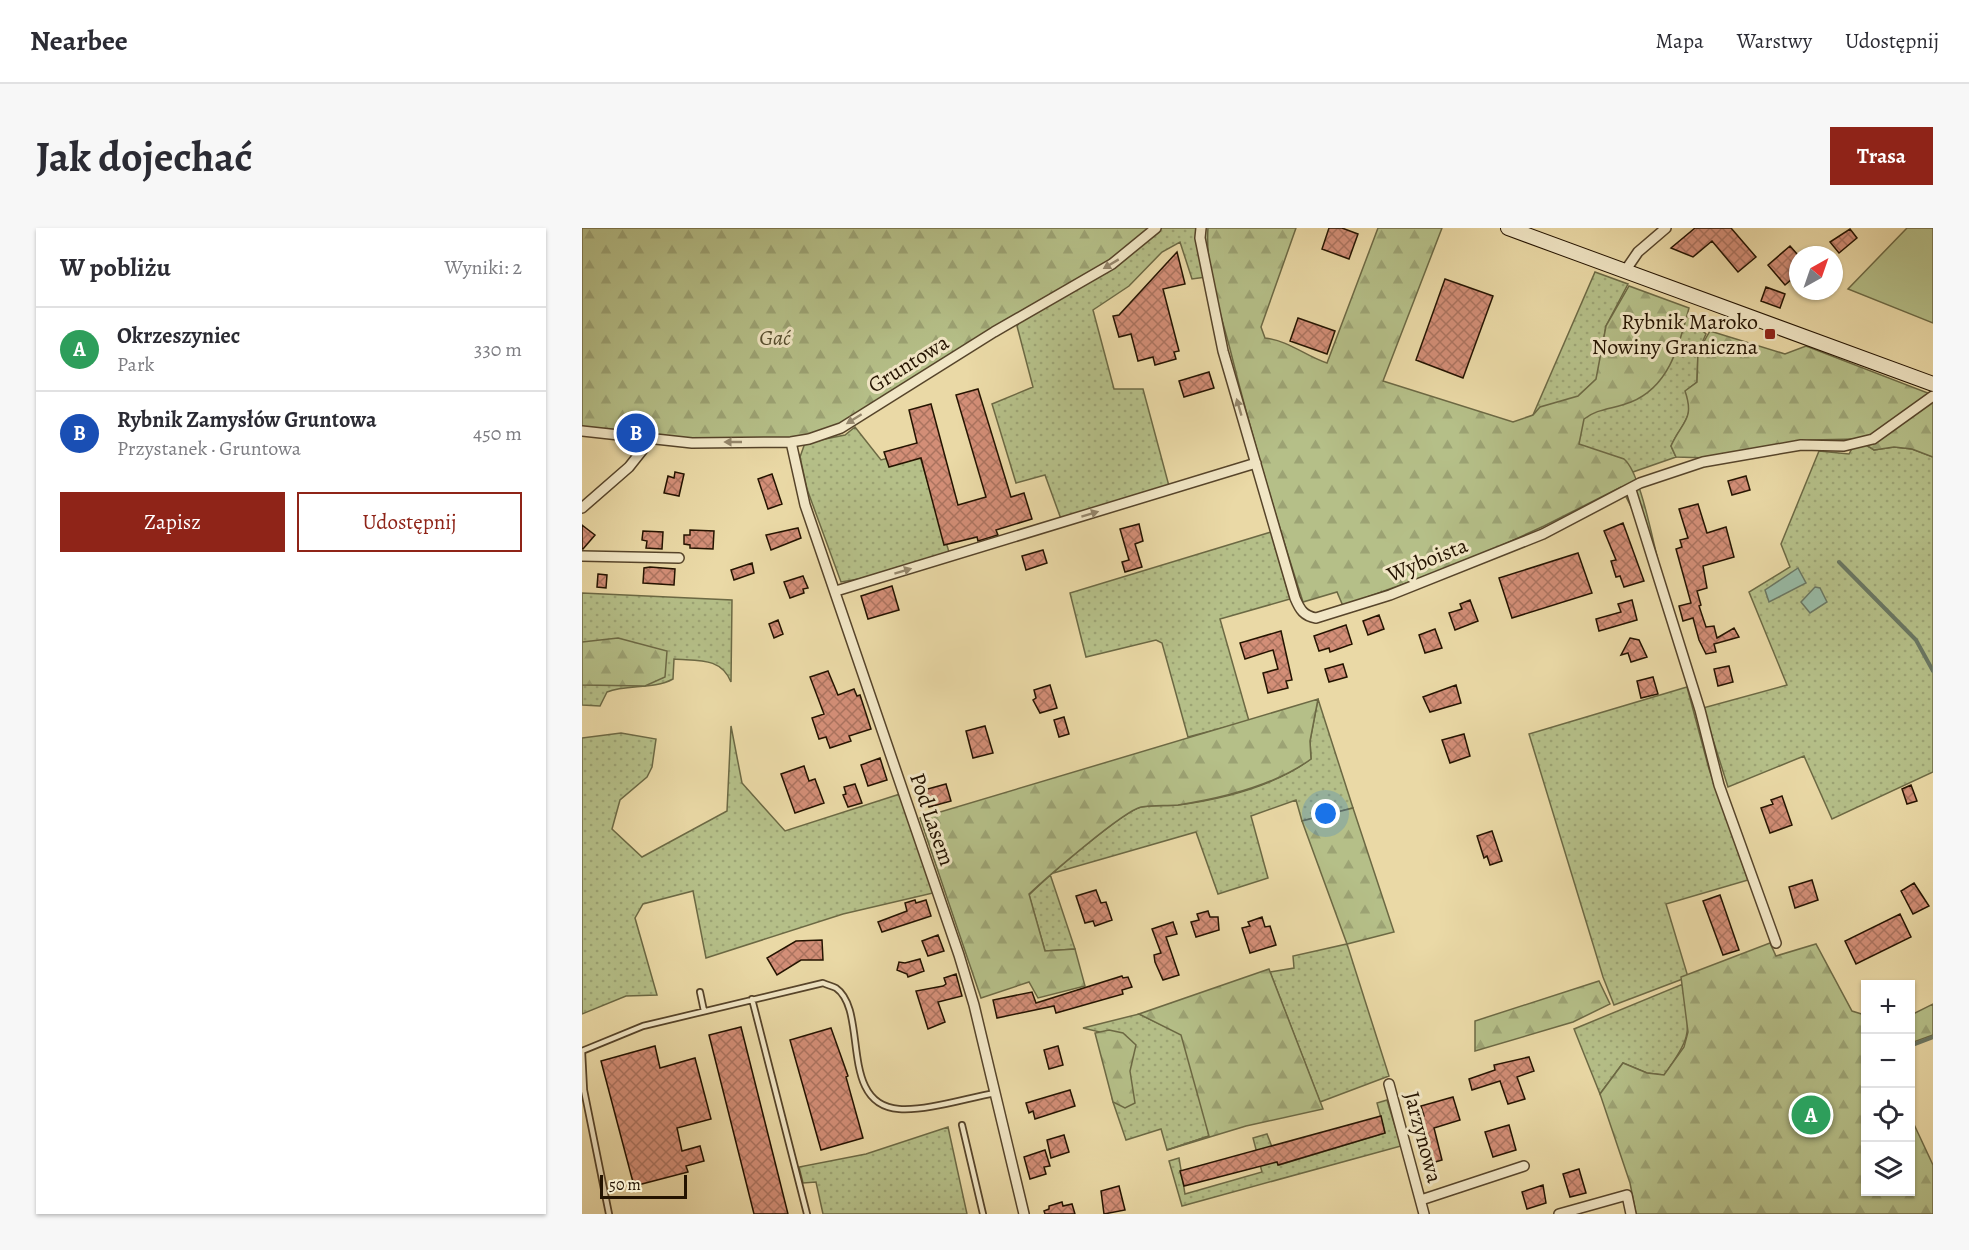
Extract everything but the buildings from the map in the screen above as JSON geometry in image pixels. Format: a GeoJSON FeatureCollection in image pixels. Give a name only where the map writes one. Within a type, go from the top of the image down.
{"type":"FeatureCollection","features":[{"type":"Feature","properties":{"kind":"main road"},"geometry":{"type":"LineString","coordinates":[[1508,228],[1933,384]]}},
{"type":"Feature","properties":{"kind":"street","name":"Gruntowa"},"geometry":{"type":"LineString","coordinates":[[582,431],[692,443],[791,442],[809,439],[840,428],[994,332],[1112,264],[1156,228]]}},
{"type":"Feature","properties":{"kind":"street","name":"Wyboista"},"geometry":{"type":"LineString","coordinates":[[1201,228],[1200,238],[1223,351],[1295,598],[1301,612],[1316,618],[1390,595],[1543,534],[1631,490],[1640,483],[1703,462],[1801,445],[1844,446],[1873,439],[1933,396]]}},
{"type":"Feature","properties":{"kind":"street"},"geometry":{"type":"LineString","coordinates":[[1625,271],[1638,252],[1666,228]]}},
{"type":"Feature","properties":{"kind":"street"},"geometry":{"type":"LineString","coordinates":[[582,508],[629,467],[652,438]]}},
{"type":"Feature","properties":{"kind":"street","name":"Pod Lasem"},"geometry":{"type":"LineString","coordinates":[[791,442],[805,505],[959,955],[974,1005],[1024,1214]]}},
{"type":"Feature","properties":{"kind":"street"},"geometry":{"type":"LineString","coordinates":[[836,591],[1256,463]]}},
{"type":"Feature","properties":{"kind":"street"},"geometry":{"type":"LineString","coordinates":[[1631,490],[1700,710],[1719,785],[1776,943]]}},
{"type":"Feature","properties":{"kind":"street"},"geometry":{"type":"LineString","coordinates":[[582,556],[679,558]]}},
{"type":"Feature","properties":{"kind":"street","name":"Jarzynowa"},"geometry":{"type":"LineString","coordinates":[[1389,1084],[1424,1214]]}},
{"type":"Feature","properties":{"kind":"street","name":"Jarzynowa"},"geometry":{"type":"LineString","coordinates":[[1421,1200],[1524,1166]]}},
{"type":"Feature","properties":{"kind":"street"},"geometry":{"type":"LineString","coordinates":[[1559,1214],[1627,1195],[1631,1214]]}},
{"type":"Feature","properties":{"kind":"lane"},"geometry":{"type":"LineString","coordinates":[[609,1214],[584,1090],[582,1051],[643,1026],[823,983],[837,989],[847,1002],[863,1081],[872,1097],[888,1108],[910,1109],[995,1093]]}},
{"type":"Feature","properties":{"kind":"lane"},"geometry":{"type":"LineString","coordinates":[[700,992],[704,1011]]}},
{"type":"Feature","properties":{"kind":"lane"},"geometry":{"type":"LineString","coordinates":[[752,999],[807,1214]]}},
{"type":"Feature","properties":{"kind":"lane"},"geometry":{"type":"LineString","coordinates":[[962,1125],[983,1214]]}},
{"type":"Feature","properties":{"kind":"green space","name":"Gać"},"geometry":{"type":"Polygon","coordinates":[[[582,228],[1154,228],[1130,250],[1022,318],[812,440],[793,447],[727,445],[582,427],[582,228]]]}},
{"type":"Feature","properties":{"kind":"green space"},"geometry":{"type":"Polygon","coordinates":[[[1154,228],[1208,228],[1213,276],[1192,279],[1180,242],[1162,252],[1129,286],[1093,310],[1114,389],[1143,389],[1169,486],[1061,519],[1045,475],[1016,483],[992,404],[1033,387],[1017,326],[1022,318],[1154,228]]]}},
{"type":"Feature","properties":{"kind":"green space"},"geometry":{"type":"Polygon","coordinates":[[[1208,228],[1296,228],[1261,327],[1265,338],[1290,345],[1327,363],[1378,228],[1442,228],[1383,381],[1513,422],[1533,415],[1540,407],[1578,396],[1596,379],[1606,326],[1629,286],[1689,308],[1677,350],[1664,375],[1644,395],[1584,419],[1579,444],[1624,459],[1630,466],[1640,491],[1658,560],[1621,487],[1472,559],[1343,606],[1337,592],[1303,602],[1264,476],[1218,305],[1211,274],[1208,228]]]}},
{"type":"Feature","properties":{"kind":"green space"},"geometry":{"type":"Polygon","coordinates":[[[1907,228],[1933,228],[1933,323],[1848,289],[1907,228]]]}},
{"type":"Feature","properties":{"kind":"green space"},"geometry":{"type":"Polygon","coordinates":[[[1595,272],[1628,284],[1606,326],[1597,379],[1579,395],[1685,314],[1706,334],[1698,352],[1697,382],[1686,391],[1688,415],[1671,446],[1676,457],[1633,472],[1618,483],[1533,415],[1595,272]]]}},
{"type":"Feature","properties":{"kind":"green space"},"geometry":{"type":"Polygon","coordinates":[[[1710,331],[1785,354],[1806,346],[1933,395],[1933,457],[1912,449],[1894,447],[1874,450],[1857,439],[1811,440],[1708,458],[1676,457],[1671,446],[1688,415],[1689,408],[1685,391],[1697,382],[1698,352],[1710,331]]]}},
{"type":"Feature","properties":{"kind":"green space"},"geometry":{"type":"Polygon","coordinates":[[[855,427],[881,460],[918,450],[949,552],[870,577],[841,582],[807,489],[800,457],[805,443],[845,435],[855,427]]]}},
{"type":"Feature","properties":{"kind":"green space"},"geometry":{"type":"Polygon","coordinates":[[[1857,439],[1874,450],[1894,447],[1912,449],[1933,457],[1933,772],[1832,819],[1804,756],[1728,787],[1703,708],[1787,685],[1749,592],[1790,567],[1781,544],[1819,451],[1849,454],[1857,439]]]}},
{"type":"Feature","properties":{"kind":"green space"},"geometry":{"type":"Polygon","coordinates":[[[1271,532],[1290,599],[1220,619],[1249,721],[1188,737],[1162,643],[1156,640],[1086,657],[1070,593],[1271,532]]]}},
{"type":"Feature","properties":{"kind":"green space"},"geometry":{"type":"Polygon","coordinates":[[[582,593],[732,600],[731,682],[727,674],[715,664],[674,659],[673,679],[657,685],[607,692],[600,706],[582,705],[582,593]]]}},
{"type":"Feature","properties":{"kind":"green space"},"geometry":{"type":"Polygon","coordinates":[[[618,638],[667,651],[665,677],[645,686],[582,685],[582,642],[618,638]]]}},
{"type":"Feature","properties":{"kind":"green space"},"geometry":{"type":"Polygon","coordinates":[[[1687,687],[1709,769],[1748,880],[1666,904],[1688,977],[1614,1005],[1603,977],[1529,734],[1687,687]]]}},
{"type":"Feature","properties":{"kind":"green space"},"geometry":{"type":"Polygon","coordinates":[[[1318,699],[1353,808],[1302,821],[1296,800],[1251,816],[1268,878],[1218,894],[1196,832],[1053,873],[1118,820],[1141,807],[1178,805],[1248,790],[1281,777],[1311,759],[1310,741],[1318,699]]]}},
{"type":"Feature","properties":{"kind":"green space"},"geometry":{"type":"Polygon","coordinates":[[[1318,699],[1310,741],[1311,759],[1281,777],[1248,790],[1195,802],[1141,807],[1132,811],[1085,846],[1029,894],[1045,951],[1075,949],[1085,986],[1038,998],[1029,982],[981,998],[920,818],[1318,699]]]}},
{"type":"Feature","properties":{"kind":"green space"},"geometry":{"type":"Polygon","coordinates":[[[731,726],[742,783],[785,831],[900,794],[933,893],[843,914],[706,958],[693,891],[643,904],[635,918],[657,995],[626,996],[582,1014],[582,738],[621,733],[656,739],[652,767],[647,777],[620,800],[612,829],[642,857],[727,811],[731,726]]]}},
{"type":"Feature","properties":{"kind":"green space"},"geometry":{"type":"Polygon","coordinates":[[[1353,808],[1394,932],[1347,944],[1302,821],[1353,808]]]}},
{"type":"Feature","properties":{"kind":"green space"},"geometry":{"type":"Polygon","coordinates":[[[1050,875],[1075,949],[1045,951],[1029,895],[1050,875]]]}},
{"type":"Feature","properties":{"kind":"green space"},"geometry":{"type":"Polygon","coordinates":[[[1770,943],[1776,956],[1816,944],[1852,1011],[1861,1014],[1861,1196],[1915,1196],[1915,1127],[1933,1165],[1933,1214],[1636,1214],[1630,1183],[1600,1094],[1623,1063],[1647,1073],[1664,1075],[1684,1047],[1688,1032],[1681,977],[1770,943]]]}},
{"type":"Feature","properties":{"kind":"green space"},"geometry":{"type":"Polygon","coordinates":[[[1347,944],[1389,1076],[1320,1102],[1270,972],[1294,968],[1293,956],[1347,944]]]}},
{"type":"Feature","properties":{"kind":"green space"},"geometry":{"type":"Polygon","coordinates":[[[1269,969],[1323,1109],[1246,1126],[1167,1150],[1209,1136],[1181,1035],[1139,1014],[1269,969]]]}},
{"type":"Feature","properties":{"kind":"green space"},"geometry":{"type":"Polygon","coordinates":[[[1599,981],[1610,1004],[1573,1022],[1475,1051],[1475,1021],[1599,981]]]}},
{"type":"Feature","properties":{"kind":"green space"},"geometry":{"type":"Polygon","coordinates":[[[1683,984],[1687,1032],[1685,1041],[1664,1075],[1647,1073],[1623,1063],[1600,1094],[1574,1029],[1683,984]]]}},
{"type":"Feature","properties":{"kind":"green space"},"geometry":{"type":"Polygon","coordinates":[[[1933,1004],[1933,1035],[1915,1042],[1915,1034],[1915,1013],[1933,1004]]]}},
{"type":"Feature","properties":{"kind":"green space"},"geometry":{"type":"Polygon","coordinates":[[[1139,1014],[1185,1036],[1209,1136],[1167,1150],[1161,1129],[1126,1140],[1113,1102],[1100,1032],[1083,1028],[1139,1014]]]}},
{"type":"Feature","properties":{"kind":"green space"},"geometry":{"type":"Polygon","coordinates":[[[1109,1030],[1123,1033],[1136,1045],[1130,1071],[1135,1103],[1125,1108],[1113,1102],[1095,1033],[1109,1030]]]}},
{"type":"Feature","properties":{"kind":"green space"},"geometry":{"type":"Polygon","coordinates":[[[1387,1100],[1401,1146],[1182,1206],[1169,1161],[1179,1158],[1185,1194],[1262,1172],[1253,1138],[1267,1134],[1279,1165],[1385,1133],[1377,1103],[1387,1100]]]}},
{"type":"Feature","properties":{"kind":"green space"},"geometry":{"type":"Polygon","coordinates":[[[948,1127],[967,1214],[823,1214],[816,1182],[803,1183],[799,1167],[866,1154],[948,1127]]]}},
{"type":"Feature","properties":{"kind":"shaded area"},"geometry":{"type":"Polygon","coordinates":[[[1798,568],[1806,583],[1769,602],[1765,590],[1798,568]]]}},
{"type":"Feature","properties":{"kind":"shaded area"},"geometry":{"type":"Polygon","coordinates":[[[1815,587],[1820,588],[1827,602],[1810,613],[1801,602],[1815,587]]]}},
{"type":"Feature","properties":{"kind":"waterway"},"geometry":{"type":"LineString","coordinates":[[1839,562],[1916,640],[1933,671]]}},
{"type":"Feature","properties":{"kind":"waterway"},"geometry":{"type":"LineString","coordinates":[[1915,1044],[1933,1037]]}},
{"type":"Feature","properties":{"kind":"place","name":"Rybnik Maroko Nowiny Graniczna"},"geometry":{"type":"Point","coordinates":[1770,334]}},
{"type":"Feature","properties":{"kind":"place","name":"Rybnik Zamysłów Gruntowa"},"geometry":{"type":"Point","coordinates":[636,433]}},
{"type":"Feature","properties":{"kind":"place","name":"Okrzeszyniec"},"geometry":{"type":"Point","coordinates":[1811,1115]}}]}
